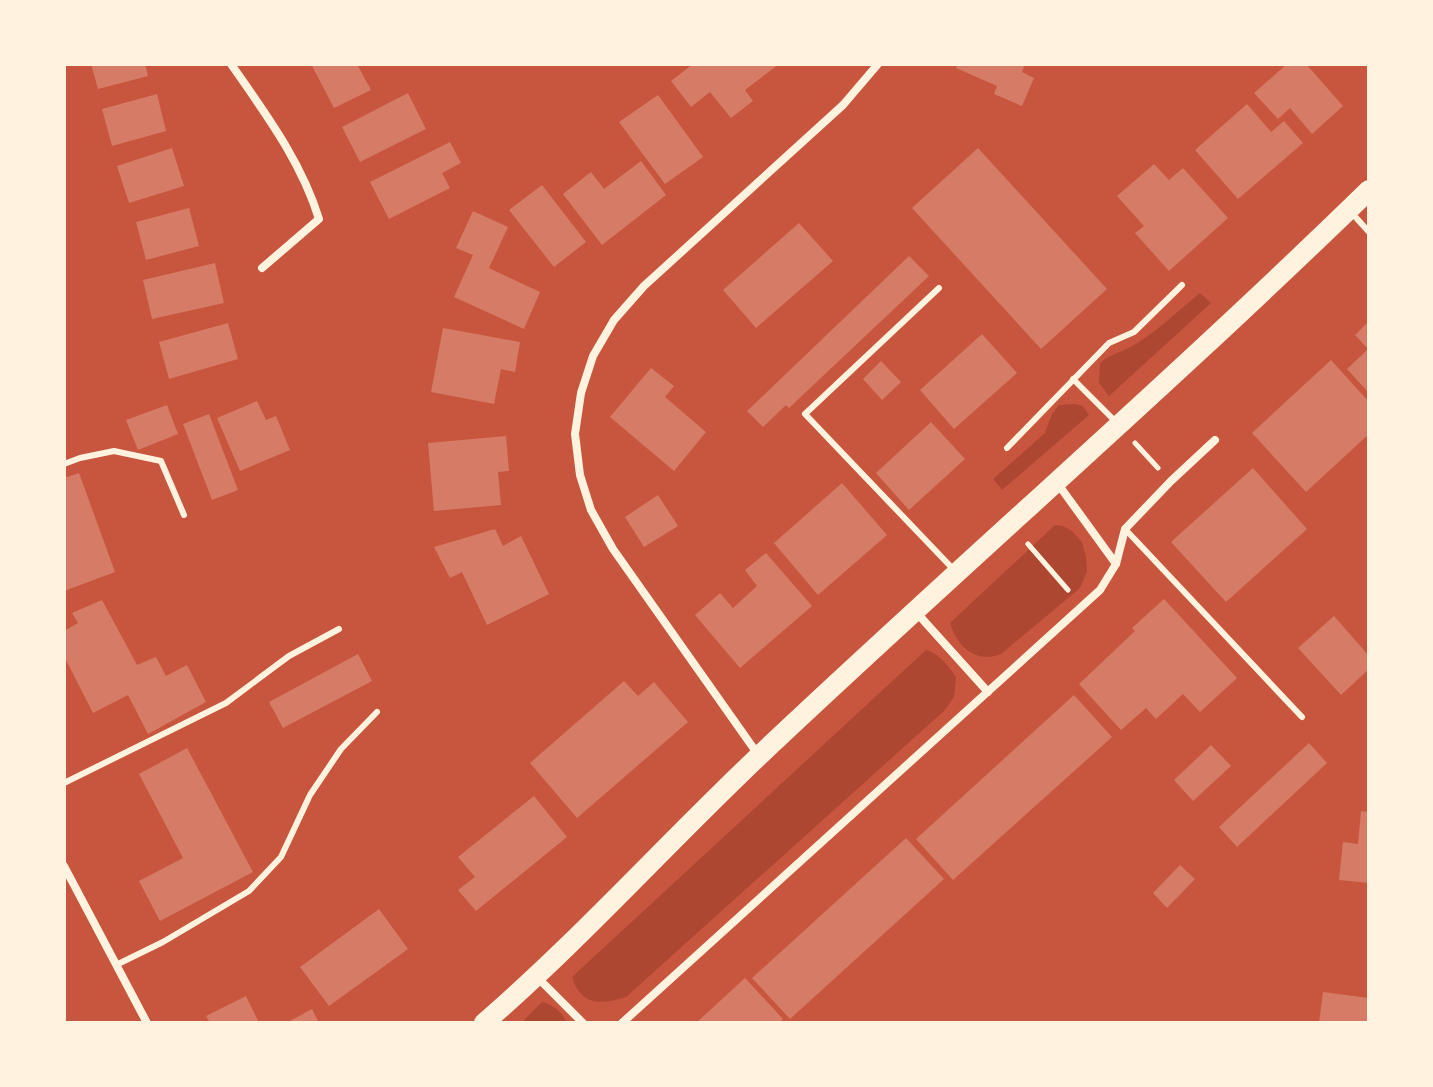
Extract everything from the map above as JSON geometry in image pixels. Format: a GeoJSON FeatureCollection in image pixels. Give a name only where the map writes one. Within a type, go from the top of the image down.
{"type":"FeatureCollection","features":[{"type":"Feature","properties":{"kind":"main road"},"geometry":{"type":"LineString","coordinates":[[484,1023],[537,977],[759,756],[1368,193]]}},
{"type":"Feature","properties":{"kind":"street"},"geometry":{"type":"LineString","coordinates":[[231,64],[285,144],[311,195],[319,219],[262,268]]}},
{"type":"Feature","properties":{"kind":"street"},"geometry":{"type":"LineString","coordinates":[[759,756],[613,549],[591,510],[580,475],[575,434],[581,393],[593,356],[614,320],[644,286],[843,105],[878,64]]}},
{"type":"Feature","properties":{"kind":"street"},"geometry":{"type":"LineString","coordinates":[[622,1023],[1100,590],[1116,564],[1125,529],[1215,440]]}},
{"type":"Feature","properties":{"kind":"street"},"geometry":{"type":"LineString","coordinates":[[1056,481],[1116,564]]}},
{"type":"Feature","properties":{"kind":"street"},"geometry":{"type":"LineString","coordinates":[[916,612],[988,692]]}},
{"type":"Feature","properties":{"kind":"street"},"geometry":{"type":"LineString","coordinates":[[64,866],[147,1023]]}},
{"type":"Feature","properties":{"kind":"street"},"geometry":{"type":"LineString","coordinates":[[537,977],[583,1023]]}},
{"type":"Feature","properties":{"kind":"lane"},"geometry":{"type":"LineString","coordinates":[[1349,209],[1369,232]]}},
{"type":"Feature","properties":{"kind":"lane"},"geometry":{"type":"LineString","coordinates":[[1007,448],[1109,343],[1134,332],[1182,285]]}},
{"type":"Feature","properties":{"kind":"lane"},"geometry":{"type":"LineString","coordinates":[[939,288],[805,414],[957,573]]}},
{"type":"Feature","properties":{"kind":"lane"},"geometry":{"type":"LineString","coordinates":[[1073,379],[1118,425]]}},
{"type":"Feature","properties":{"kind":"lane"},"geometry":{"type":"LineString","coordinates":[[64,464],[114,451],[161,461],[184,515]]}},
{"type":"Feature","properties":{"kind":"lane"},"geometry":{"type":"LineString","coordinates":[[1125,529],[1302,717]]}},
{"type":"Feature","properties":{"kind":"lane"},"geometry":{"type":"LineString","coordinates":[[64,783],[226,703],[289,656],[339,629]]}},
{"type":"Feature","properties":{"kind":"lane"},"geometry":{"type":"LineString","coordinates":[[116,965],[163,942],[249,891],[281,857],[310,795],[341,749],[377,712]]}},
{"type":"Feature","properties":{"kind":"path"},"geometry":{"type":"LineString","coordinates":[[1118,425],[1171,481]]}},
{"type":"Feature","properties":{"kind":"path"},"geometry":{"type":"LineString","coordinates":[[1011,524],[1082,606]]}},
{"type":"Feature","properties":{"kind":"shaded area"},"geometry":{"type":"Polygon","coordinates":[[[1200,293],[1211,303],[1109,396],[1099,383],[1100,363],[1147,337],[1200,293]]]}},
{"type":"Feature","properties":{"kind":"shaded area"},"geometry":{"type":"Polygon","coordinates":[[[1059,405],[1083,406],[1089,415],[1002,490],[993,479],[1045,433],[1059,405]]]}},
{"type":"Feature","properties":{"kind":"shaded area"},"geometry":{"type":"Polygon","coordinates":[[[1055,525],[1072,531],[1082,542],[1087,571],[1080,588],[1001,654],[983,657],[968,651],[957,639],[950,623],[1055,525]]]}},
{"type":"Feature","properties":{"kind":"shaded area"},"geometry":{"type":"Polygon","coordinates":[[[926,650],[939,657],[956,677],[954,697],[945,710],[626,997],[600,1002],[586,998],[572,977],[926,650]]]}},
{"type":"Feature","properties":{"kind":"shaded area"},"geometry":{"type":"Polygon","coordinates":[[[542,1002],[557,1010],[567,1023],[521,1023],[542,1002]]]}},
{"type":"Feature","properties":{"kind":"building"},"geometry":{"type":"Polygon","coordinates":[[[91,64],[145,64],[148,76],[98,89],[91,64]]]}},
{"type":"Feature","properties":{"kind":"building"},"geometry":{"type":"Polygon","coordinates":[[[311,64],[357,64],[371,90],[334,108],[311,64]]]}},
{"type":"Feature","properties":{"kind":"building"},"geometry":{"type":"Polygon","coordinates":[[[693,64],[779,64],[745,90],[753,101],[731,118],[710,92],[691,107],[671,81],[693,64]]]}},
{"type":"Feature","properties":{"kind":"building"},"geometry":{"type":"Polygon","coordinates":[[[958,64],[1025,64],[1022,72],[1034,78],[1022,106],[994,94],[997,86],[956,68],[958,64]]]}},
{"type":"Feature","properties":{"kind":"building"},"geometry":{"type":"Polygon","coordinates":[[[1287,64],[1306,64],[1343,106],[1312,134],[1290,108],[1278,119],[1254,93],[1287,64]]]}},
{"type":"Feature","properties":{"kind":"building"},"geometry":{"type":"Polygon","coordinates":[[[408,93],[426,129],[360,162],[342,127],[408,93]]]}},
{"type":"Feature","properties":{"kind":"building"},"geometry":{"type":"Polygon","coordinates":[[[157,94],[166,131],[112,146],[102,109],[157,94]]]}},
{"type":"Feature","properties":{"kind":"building"},"geometry":{"type":"Polygon","coordinates":[[[658,95],[703,157],[665,184],[619,122],[658,95]]]}},
{"type":"Feature","properties":{"kind":"building"},"geometry":{"type":"Polygon","coordinates":[[[1247,104],[1271,132],[1284,121],[1303,143],[1238,199],[1195,150],[1247,104]]]}},
{"type":"Feature","properties":{"kind":"building"},"geometry":{"type":"Polygon","coordinates":[[[450,142],[461,163],[442,173],[450,188],[389,219],[370,182],[450,142]]]}},
{"type":"Feature","properties":{"kind":"building"},"geometry":{"type":"Polygon","coordinates":[[[172,148],[184,186],[129,203],[117,166],[172,148]]]}},
{"type":"Feature","properties":{"kind":"building"},"geometry":{"type":"Polygon","coordinates":[[[978,148],[1107,289],[1041,349],[912,208],[978,148]]]}},
{"type":"Feature","properties":{"kind":"building"},"geometry":{"type":"Polygon","coordinates":[[[641,161],[666,195],[602,245],[563,194],[591,172],[604,189],[641,161]]]}},
{"type":"Feature","properties":{"kind":"building"},"geometry":{"type":"Polygon","coordinates":[[[1154,164],[1169,180],[1183,168],[1228,218],[1169,271],[1135,233],[1144,226],[1117,196],[1154,164]]]}},
{"type":"Feature","properties":{"kind":"building"},"geometry":{"type":"Polygon","coordinates":[[[542,185],[586,242],[554,267],[509,210],[542,185]]]}},
{"type":"Feature","properties":{"kind":"building"},"geometry":{"type":"Polygon","coordinates":[[[189,208],[199,246],[146,260],[136,222],[189,208]]]}},
{"type":"Feature","properties":{"kind":"building"},"geometry":{"type":"Polygon","coordinates":[[[473,211],[508,227],[489,268],[540,292],[524,329],[454,297],[473,255],[456,248],[473,211]]]}},
{"type":"Feature","properties":{"kind":"building"},"geometry":{"type":"Polygon","coordinates":[[[799,223],[833,261],[756,328],[723,290],[799,223]]]}},
{"type":"Feature","properties":{"kind":"building"},"geometry":{"type":"Polygon","coordinates":[[[909,256],[929,276],[789,408],[786,405],[763,427],[747,411],[909,256]]]}},
{"type":"Feature","properties":{"kind":"building"},"geometry":{"type":"Polygon","coordinates":[[[215,263],[224,303],[152,319],[143,280],[215,263]]]}},
{"type":"Feature","properties":{"kind":"building"},"geometry":{"type":"Polygon","coordinates":[[[1369,321],[1369,393],[1347,369],[1368,349],[1355,335],[1369,321]]]}},
{"type":"Feature","properties":{"kind":"building"},"geometry":{"type":"Polygon","coordinates":[[[228,323],[238,359],[169,379],[159,342],[228,323]]]}},
{"type":"Feature","properties":{"kind":"building"},"geometry":{"type":"Polygon","coordinates":[[[443,328],[520,342],[515,372],[501,369],[494,404],[431,392],[443,328]]]}},
{"type":"Feature","properties":{"kind":"building"},"geometry":{"type":"Polygon","coordinates":[[[982,334],[1017,373],[954,429],[920,390],[982,334]]]}},
{"type":"Feature","properties":{"kind":"building"},"geometry":{"type":"Polygon","coordinates":[[[1331,360],[1369,402],[1369,434],[1306,492],[1252,433],[1331,360]]]}},
{"type":"Feature","properties":{"kind":"building"},"geometry":{"type":"Polygon","coordinates":[[[881,361],[901,382],[882,400],[863,379],[881,361]]]}},
{"type":"Feature","properties":{"kind":"building"},"geometry":{"type":"Polygon","coordinates":[[[651,368],[674,386],[665,397],[706,432],[674,471],[610,417],[651,368]]]}},
{"type":"Feature","properties":{"kind":"building"},"geometry":{"type":"Polygon","coordinates":[[[257,401],[266,420],[276,416],[290,450],[240,471],[217,418],[257,401]]]}},
{"type":"Feature","properties":{"kind":"building"},"geometry":{"type":"Polygon","coordinates":[[[167,405],[178,434],[138,450],[126,420],[167,405]]]}},
{"type":"Feature","properties":{"kind":"building"},"geometry":{"type":"Polygon","coordinates":[[[209,414],[238,490],[212,500],[183,424],[209,414]]]}},
{"type":"Feature","properties":{"kind":"building"},"geometry":{"type":"Polygon","coordinates":[[[931,422],[965,459],[909,510],[876,473],[931,422]]]}},
{"type":"Feature","properties":{"kind":"building"},"geometry":{"type":"Polygon","coordinates":[[[506,436],[509,471],[498,472],[501,505],[434,511],[428,443],[506,436]]]}},
{"type":"Feature","properties":{"kind":"building"},"geometry":{"type":"Polygon","coordinates":[[[1253,468],[1307,529],[1226,602],[1171,542],[1253,468]]]}},
{"type":"Feature","properties":{"kind":"building"},"geometry":{"type":"Polygon","coordinates":[[[79,473],[115,572],[64,591],[64,478],[79,473]]]}},
{"type":"Feature","properties":{"kind":"building"},"geometry":{"type":"Polygon","coordinates":[[[842,483],[887,535],[818,595],[774,543],[842,483]]]}},
{"type":"Feature","properties":{"kind":"building"},"geometry":{"type":"Polygon","coordinates":[[[658,495],[678,526],[644,547],[625,517],[658,495]]]}},
{"type":"Feature","properties":{"kind":"building"},"geometry":{"type":"Polygon","coordinates":[[[495,529],[503,546],[521,536],[549,594],[487,625],[462,572],[450,578],[434,547],[495,529]]]}},
{"type":"Feature","properties":{"kind":"building"},"geometry":{"type":"Polygon","coordinates":[[[766,553],[812,606],[740,668],[695,615],[720,593],[733,608],[757,586],[745,570],[766,553]]]}},
{"type":"Feature","properties":{"kind":"building"},"geometry":{"type":"Polygon","coordinates":[[[1164,599],[1237,678],[1200,712],[1183,694],[1156,719],[1146,708],[1121,730],[1079,684],[1164,599]]]}},
{"type":"Feature","properties":{"kind":"building"},"geometry":{"type":"Polygon","coordinates":[[[102,600],[137,665],[156,657],[166,676],[187,665],[206,702],[148,734],[128,695],[93,713],[64,656],[64,631],[78,623],[72,613],[102,600]]]}},
{"type":"Feature","properties":{"kind":"building"},"geometry":{"type":"Polygon","coordinates":[[[1334,616],[1369,656],[1369,669],[1341,695],[1298,648],[1334,616]]]}},
{"type":"Feature","properties":{"kind":"building"},"geometry":{"type":"Polygon","coordinates":[[[358,654],[372,681],[283,728],[269,702],[358,654]]]}},
{"type":"Feature","properties":{"kind":"building"},"geometry":{"type":"Polygon","coordinates":[[[624,681],[638,696],[654,682],[688,722],[577,818],[530,763],[624,681]]]}},
{"type":"Feature","properties":{"kind":"building"},"geometry":{"type":"Polygon","coordinates":[[[1074,695],[1112,737],[953,880],[916,839],[1074,695]]]}},
{"type":"Feature","properties":{"kind":"building"},"geometry":{"type":"Polygon","coordinates":[[[1309,743],[1327,763],[1237,847],[1219,827],[1309,743]]]}},
{"type":"Feature","properties":{"kind":"building"},"geometry":{"type":"Polygon","coordinates":[[[1211,745],[1231,766],[1193,801],[1174,780],[1211,745]]]}},
{"type":"Feature","properties":{"kind":"building"},"geometry":{"type":"Polygon","coordinates":[[[187,748],[253,872],[160,921],[139,881],[183,858],[139,774],[187,748]]]}},
{"type":"Feature","properties":{"kind":"building"},"geometry":{"type":"Polygon","coordinates":[[[534,796],[567,837],[476,911],[458,890],[475,877],[458,857],[534,796]]]}},
{"type":"Feature","properties":{"kind":"building"},"geometry":{"type":"Polygon","coordinates":[[[1361,811],[1369,812],[1369,883],[1339,880],[1343,842],[1358,844],[1361,811]]]}},
{"type":"Feature","properties":{"kind":"building"},"geometry":{"type":"Polygon","coordinates":[[[906,838],[944,879],[790,1019],[752,978],[906,838]]]}},
{"type":"Feature","properties":{"kind":"building"},"geometry":{"type":"Polygon","coordinates":[[[1180,865],[1195,879],[1167,908],[1153,893],[1180,865]]]}},
{"type":"Feature","properties":{"kind":"building"},"geometry":{"type":"Polygon","coordinates":[[[379,909],[408,949],[329,1006],[300,967],[379,909]]]}},
{"type":"Feature","properties":{"kind":"building"},"geometry":{"type":"Polygon","coordinates":[[[745,978],[783,1019],[779,1023],[696,1023],[745,978]]]}},
{"type":"Feature","properties":{"kind":"building"},"geometry":{"type":"Polygon","coordinates":[[[1323,992],[1369,998],[1369,1023],[1319,1023],[1323,992]]]}},
{"type":"Feature","properties":{"kind":"building"},"geometry":{"type":"Polygon","coordinates":[[[246,996],[259,1023],[210,1023],[206,1016],[246,996]]]}},
{"type":"Feature","properties":{"kind":"building"},"geometry":{"type":"Polygon","coordinates":[[[312,1009],[319,1023],[286,1023],[312,1009]]]}}]}
